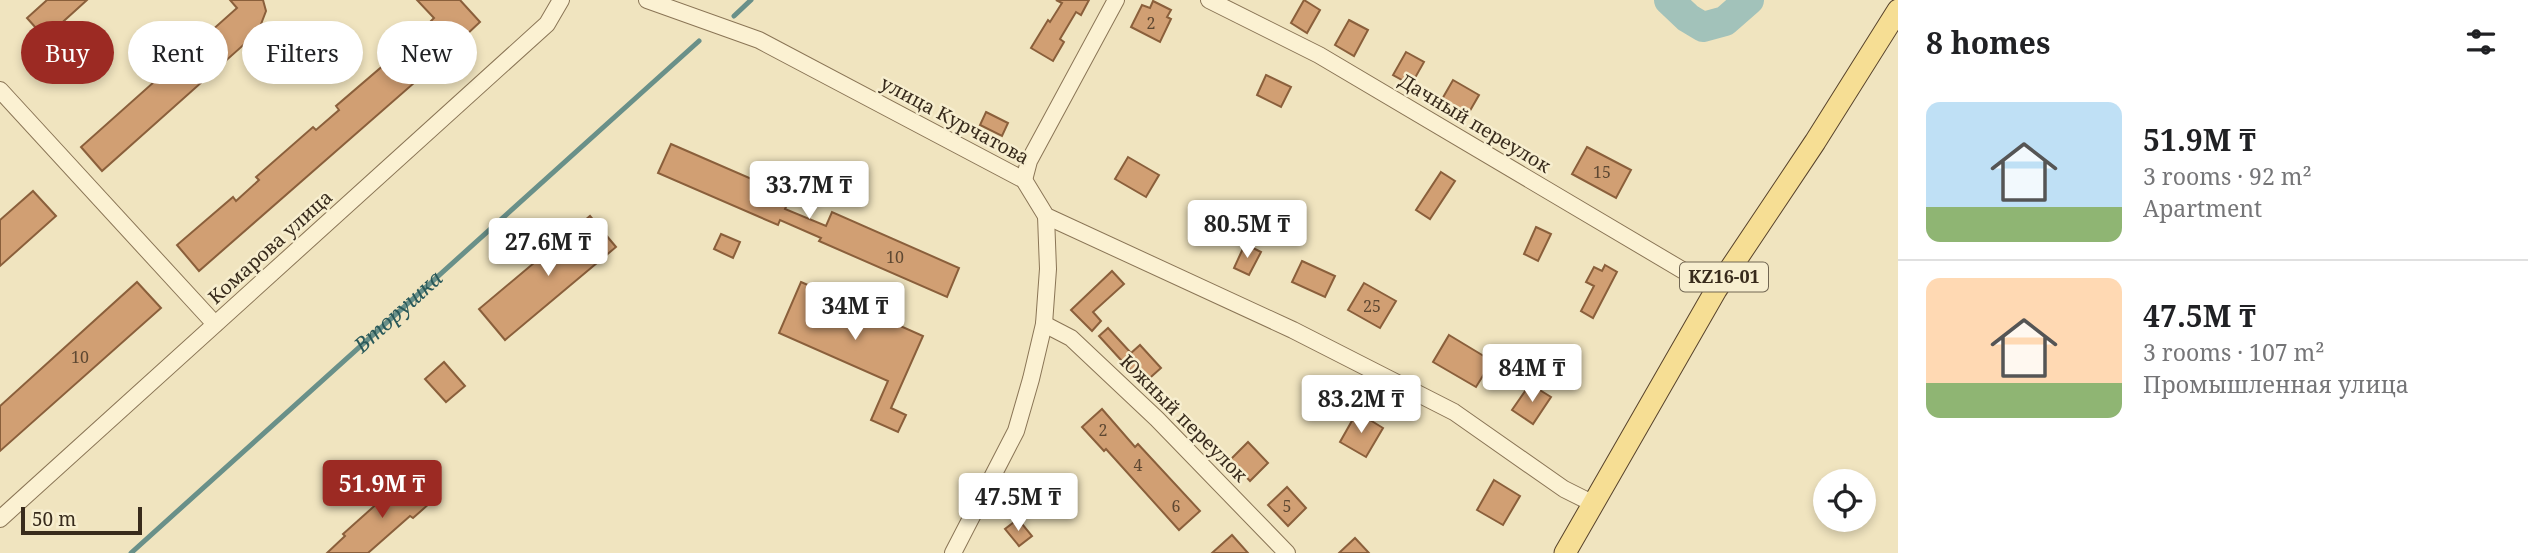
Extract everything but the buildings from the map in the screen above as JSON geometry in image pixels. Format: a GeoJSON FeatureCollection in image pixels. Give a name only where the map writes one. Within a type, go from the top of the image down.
{"type":"FeatureCollection","features":[{"type":"Feature","properties":{"kind":"main road","name":"KZ16-01"},"geometry":{"type":"LineString","coordinates":[[1565,553],[1716,290],[1815,142],[1898,10]]}},
{"type":"Feature","properties":{"kind":"street","name":"Комарова улица"},"geometry":{"type":"LineString","coordinates":[[0,519],[547,23],[561,0]]}},
{"type":"Feature","properties":{"kind":"street","name":"улица Курчатова"},"geometry":{"type":"LineString","coordinates":[[647,0],[759,40],[1024,180],[1046,216]]}},
{"type":"Feature","properties":{"kind":"street"},"geometry":{"type":"LineString","coordinates":[[1024,180],[1029,161],[1116,0]]}},
{"type":"Feature","properties":{"kind":"street","name":"Дачный переулок"},"geometry":{"type":"LineString","coordinates":[[1209,0],[1319,54],[1716,290]]}},
{"type":"Feature","properties":{"kind":"street"},"geometry":{"type":"LineString","coordinates":[[0,90],[215,324]]}},
{"type":"Feature","properties":{"kind":"street"},"geometry":{"type":"LineString","coordinates":[[956,552],[1016,431],[1031,379],[1044,324],[1048,269],[1046,216],[1293,330],[1454,412],[1564,489],[1592,503]]}},
{"type":"Feature","properties":{"kind":"street","name":"Южный переулок"},"geometry":{"type":"LineString","coordinates":[[1044,324],[1071,338],[1157,419],[1287,553]]}},
{"type":"Feature","properties":{"kind":"waterway","name":"Вторушка"},"geometry":{"type":"LineString","coordinates":[[734,16],[751,0]]}},
{"type":"Feature","properties":{"kind":"waterway","name":"Вторушка"},"geometry":{"type":"LineString","coordinates":[[1669,0],[1688,18],[1703,27],[1725,21],[1749,0]]}},
{"type":"Feature","properties":{"kind":"waterway","name":"Вторушка"},"geometry":{"type":"LineString","coordinates":[[131,553],[699,41]]}}]}
